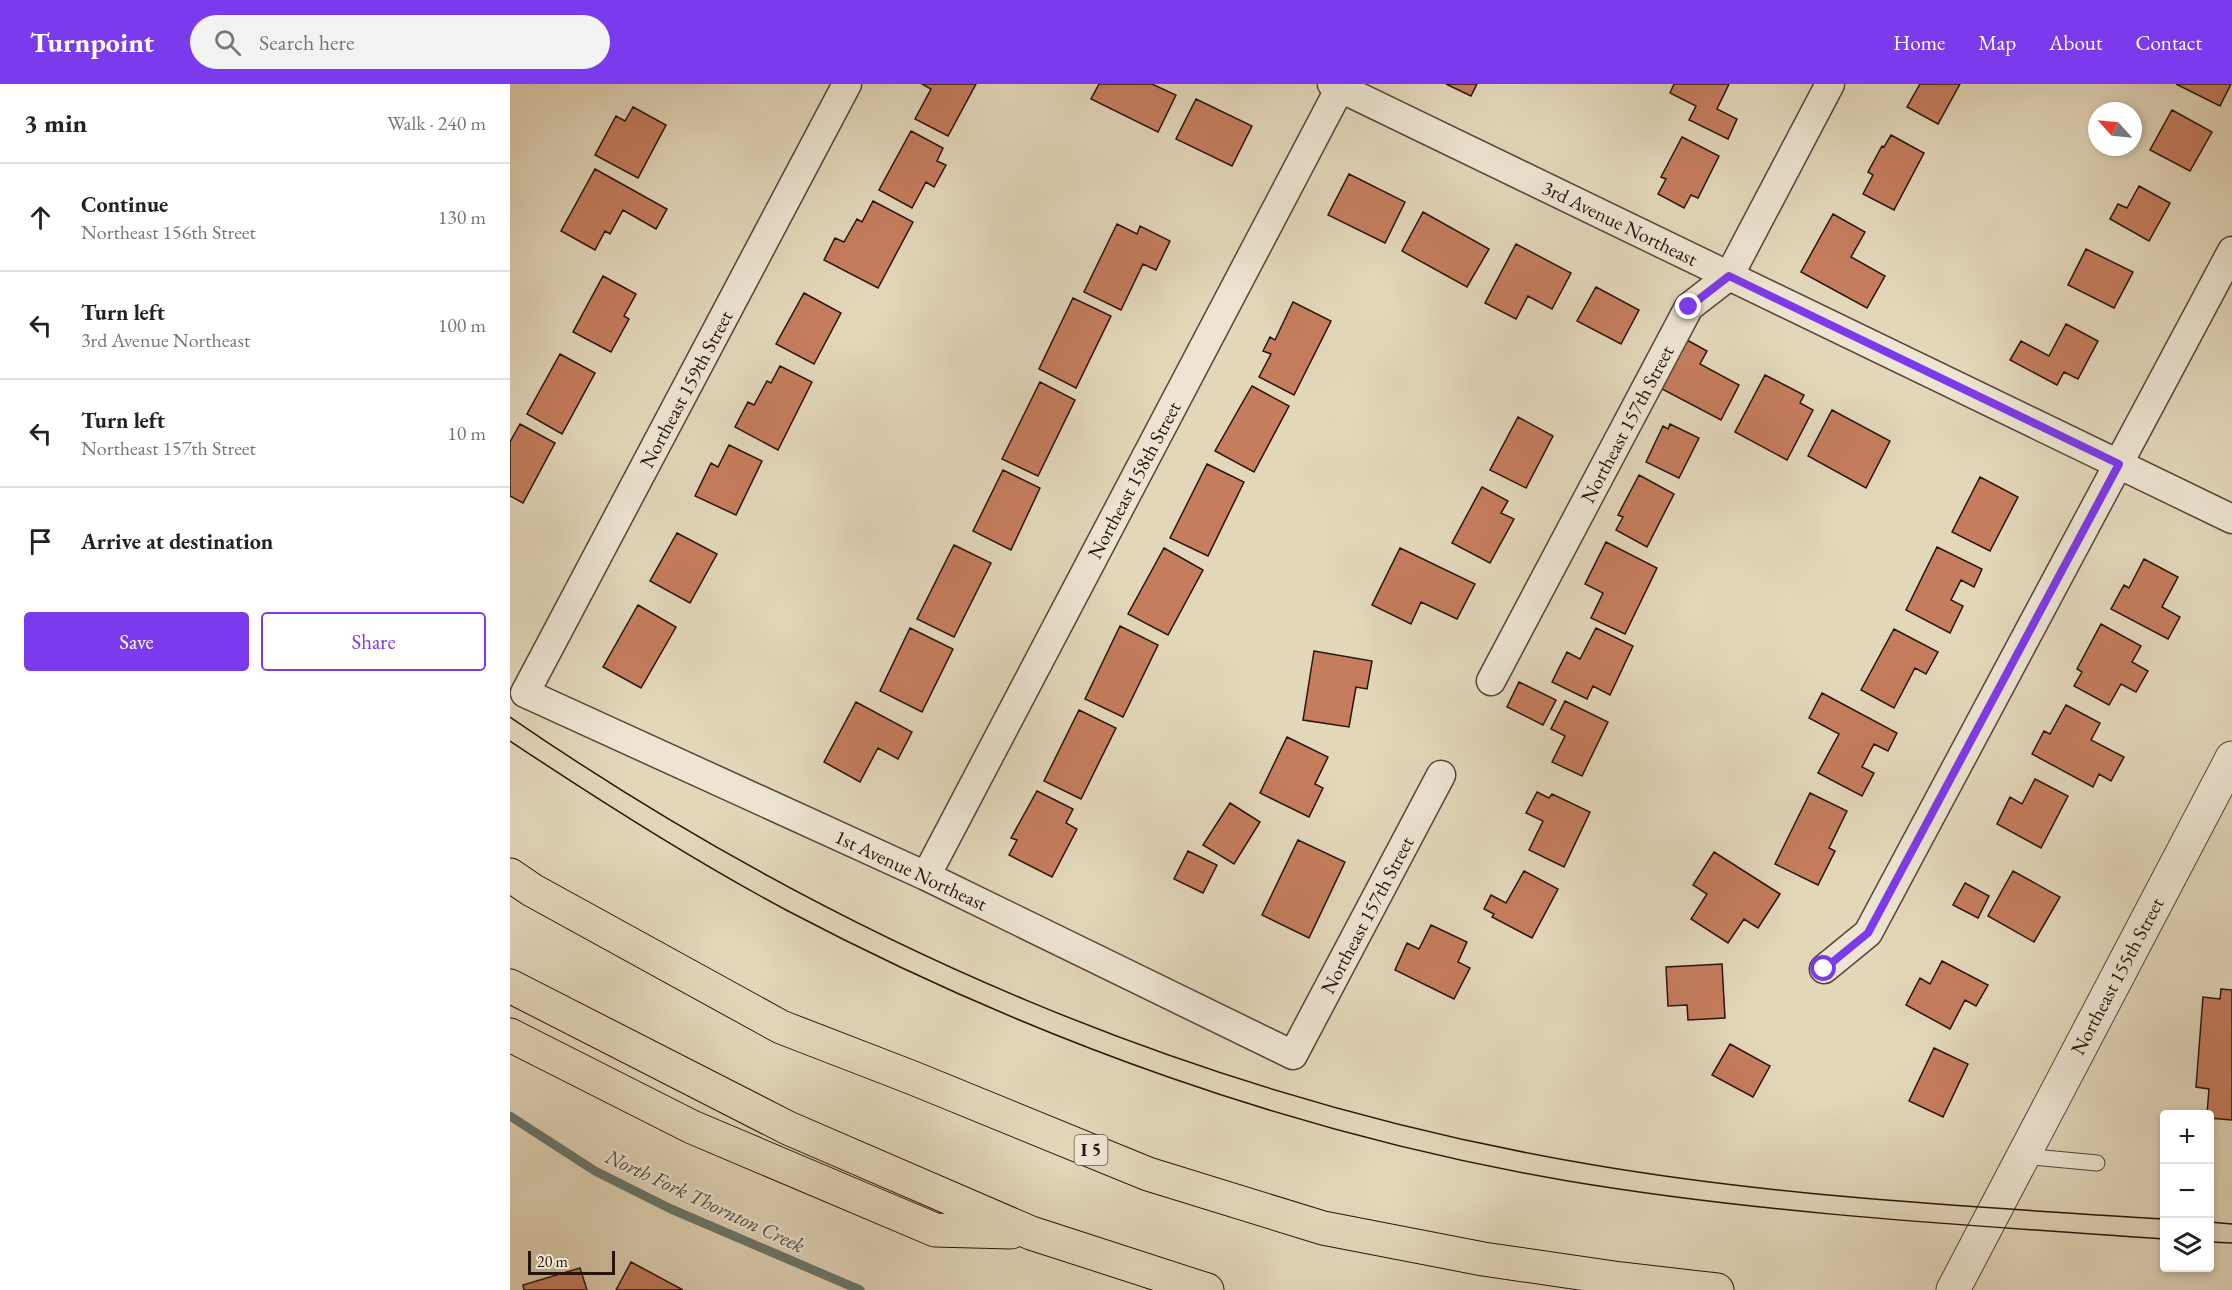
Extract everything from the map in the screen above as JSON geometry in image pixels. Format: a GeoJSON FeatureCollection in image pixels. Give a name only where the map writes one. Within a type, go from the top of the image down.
{"type":"FeatureCollection","features":[{"type":"Feature","properties":{"kind":"highway","name":"I 5"},"geometry":{"type":"LineString","coordinates":[[510,875],[563,908],[781,1027],[1148,1174],[1323,1228],[1483,1259],[1717,1290]]}},
{"type":"Feature","properties":{"kind":"highway"},"geometry":{"type":"LineString","coordinates":[[510,986],[788,1128],[1031,1233],[1207,1290]]}},
{"type":"Feature","properties":{"kind":"highway"},"geometry":{"type":"LineString","coordinates":[[510,1035],[692,1126],[936,1230],[1031,1233]]}},
{"type":"Feature","properties":{"kind":"street","name":"Northeast 159th Street"},"geometry":{"type":"LineString","coordinates":[[525,693],[847,84]]}},
{"type":"Feature","properties":{"kind":"street","name":"Northeast 157th Street"},"geometry":{"type":"LineString","coordinates":[[1491,681],[1689,307],[1729,276],[1830,84]]}},
{"type":"Feature","properties":{"kind":"street","name":"3rd Avenue Northeast"},"geometry":{"type":"LineString","coordinates":[[1338,85],[2232,519]]}},
{"type":"Feature","properties":{"kind":"street","name":"Northeast 158th Street"},"geometry":{"type":"LineString","coordinates":[[926,876],[1338,85]]}},
{"type":"Feature","properties":{"kind":"street"},"geometry":{"type":"LineString","coordinates":[[1824,969],[1868,933],[2232,251]]}},
{"type":"Feature","properties":{"kind":"street","name":"1st Avenue Northeast"},"geometry":{"type":"LineString","coordinates":[[525,693],[926,876],[1293,1055]]}},
{"type":"Feature","properties":{"kind":"street","name":"Northeast 155th Street"},"geometry":{"type":"LineString","coordinates":[[1953,1290],[2232,758]]}},
{"type":"Feature","properties":{"kind":"street","name":"Northeast 157th Street"},"geometry":{"type":"LineString","coordinates":[[1293,1055],[1441,775]]}},
{"type":"Feature","properties":{"kind":"lane"},"geometry":{"type":"LineString","coordinates":[[2024,1156],[2097,1163]]}},
{"type":"Feature","properties":{"kind":"building"},"geometry":{"type":"Polygon","coordinates":[[[922,84],[976,84],[948,136],[915,119],[931,89],[922,84]]]}},
{"type":"Feature","properties":{"kind":"building"},"geometry":{"type":"Polygon","coordinates":[[[1099,84],[1152,84],[1176,95],[1158,132],[1091,99],[1099,84]]]}},
{"type":"Feature","properties":{"kind":"building"},"geometry":{"type":"Polygon","coordinates":[[[1446,84],[1477,84],[1471,96],[1446,84]]]}},
{"type":"Feature","properties":{"kind":"building"},"geometry":{"type":"Polygon","coordinates":[[[1674,84],[1729,84],[1717,109],[1737,119],[1728,139],[1689,120],[1696,106],[1670,93],[1674,84]]]}},
{"type":"Feature","properties":{"kind":"building"},"geometry":{"type":"Polygon","coordinates":[[[1920,84],[1960,84],[1938,124],[1907,107],[1920,84]]]}},
{"type":"Feature","properties":{"kind":"building"},"geometry":{"type":"Polygon","coordinates":[[[2176,84],[2231,84],[2220,106],[2176,84]]]}},
{"type":"Feature","properties":{"kind":"building"},"geometry":{"type":"Polygon","coordinates":[[[1196,99],[1252,126],[1232,166],[1176,139],[1196,99]]]}},
{"type":"Feature","properties":{"kind":"building"},"geometry":{"type":"Polygon","coordinates":[[[633,107],[666,125],[638,178],[595,155],[616,116],[625,121],[633,107]]]}},
{"type":"Feature","properties":{"kind":"building"},"geometry":{"type":"Polygon","coordinates":[[[2172,110],[2212,132],[2190,171],[2150,150],[2172,110]]]}},
{"type":"Feature","properties":{"kind":"building"},"geometry":{"type":"Polygon","coordinates":[[[911,131],[943,148],[937,161],[946,165],[934,187],[926,182],[912,208],[879,190],[911,131]]]}},
{"type":"Feature","properties":{"kind":"building"},"geometry":{"type":"Polygon","coordinates":[[[1891,135],[1924,153],[1894,210],[1863,194],[1873,175],[1868,172],[1882,146],[1884,147],[1891,135]]]}},
{"type":"Feature","properties":{"kind":"building"},"geometry":{"type":"Polygon","coordinates":[[[1682,137],[1719,156],[1698,198],[1691,195],[1684,208],[1658,194],[1666,179],[1661,177],[1682,137]]]}},
{"type":"Feature","properties":{"kind":"building"},"geometry":{"type":"Polygon","coordinates":[[[595,169],[667,209],[656,229],[623,210],[610,234],[605,231],[595,250],[561,231],[595,169]]]}},
{"type":"Feature","properties":{"kind":"building"},"geometry":{"type":"Polygon","coordinates":[[[1349,174],[1405,202],[1385,243],[1328,215],[1349,174]]]}},
{"type":"Feature","properties":{"kind":"building"},"geometry":{"type":"Polygon","coordinates":[[[2139,186],[2170,203],[2149,241],[2110,219],[2118,204],[2127,208],[2139,186]]]}},
{"type":"Feature","properties":{"kind":"building"},"geometry":{"type":"Polygon","coordinates":[[[873,201],[913,222],[878,288],[824,260],[835,238],[844,242],[857,219],[862,222],[873,201]]]}},
{"type":"Feature","properties":{"kind":"building"},"geometry":{"type":"Polygon","coordinates":[[[1423,212],[1489,249],[1467,287],[1402,251],[1423,212]]]}},
{"type":"Feature","properties":{"kind":"building"},"geometry":{"type":"Polygon","coordinates":[[[1833,214],[1865,232],[1851,257],[1885,276],[1867,308],[1801,272],[1833,214]]]}},
{"type":"Feature","properties":{"kind":"building"},"geometry":{"type":"Polygon","coordinates":[[[1117,224],[1137,234],[1140,226],[1170,241],[1156,270],[1143,264],[1121,310],[1084,292],[1117,224]]]}},
{"type":"Feature","properties":{"kind":"building"},"geometry":{"type":"Polygon","coordinates":[[[1516,244],[1571,273],[1552,309],[1528,296],[1516,319],[1485,303],[1516,244]]]}},
{"type":"Feature","properties":{"kind":"building"},"geometry":{"type":"Polygon","coordinates":[[[2086,249],[2133,272],[2114,308],[2068,285],[2086,249]]]}},
{"type":"Feature","properties":{"kind":"building"},"geometry":{"type":"Polygon","coordinates":[[[603,276],[636,294],[624,316],[629,319],[611,352],[573,332],[603,276]]]}},
{"type":"Feature","properties":{"kind":"building"},"geometry":{"type":"Polygon","coordinates":[[[1596,287],[1639,310],[1621,344],[1577,321],[1596,287]]]}},
{"type":"Feature","properties":{"kind":"building"},"geometry":{"type":"Polygon","coordinates":[[[804,293],[841,313],[814,364],[776,344],[804,293]]]}},
{"type":"Feature","properties":{"kind":"building"},"geometry":{"type":"Polygon","coordinates":[[[1073,298],[1111,316],[1076,388],[1039,369],[1073,298]]]}},
{"type":"Feature","properties":{"kind":"building"},"geometry":{"type":"Polygon","coordinates":[[[1293,302],[1331,321],[1294,395],[1259,377],[1271,354],[1263,351],[1270,337],[1275,340],[1293,302]]]}},
{"type":"Feature","properties":{"kind":"building"},"geometry":{"type":"Polygon","coordinates":[[[2066,324],[2098,341],[2078,379],[2064,372],[2057,385],[2010,360],[2021,341],[2049,356],[2066,324]]]}},
{"type":"Feature","properties":{"kind":"building"},"geometry":{"type":"Polygon","coordinates":[[[1687,340],[1707,351],[1700,364],[1739,385],[1721,420],[1662,389],[1687,340]]]}},
{"type":"Feature","properties":{"kind":"building"},"geometry":{"type":"Polygon","coordinates":[[[560,354],[595,373],[562,434],[527,414],[560,354]]]}},
{"type":"Feature","properties":{"kind":"building"},"geometry":{"type":"Polygon","coordinates":[[[780,366],[812,382],[778,450],[735,427],[748,402],[754,405],[767,381],[771,383],[780,366]]]}},
{"type":"Feature","properties":{"kind":"building"},"geometry":{"type":"Polygon","coordinates":[[[1765,375],[1804,395],[1800,403],[1813,410],[1787,460],[1735,432],[1765,375]]]}},
{"type":"Feature","properties":{"kind":"building"},"geometry":{"type":"Polygon","coordinates":[[[1040,382],[1075,400],[1038,476],[1002,459],[1040,382]]]}},
{"type":"Feature","properties":{"kind":"building"},"geometry":{"type":"Polygon","coordinates":[[[1252,386],[1289,406],[1254,472],[1215,451],[1252,386]]]}},
{"type":"Feature","properties":{"kind":"building"},"geometry":{"type":"Polygon","coordinates":[[[1832,410],[1890,441],[1866,488],[1808,456],[1832,410]]]}},
{"type":"Feature","properties":{"kind":"building"},"geometry":{"type":"Polygon","coordinates":[[[1518,417],[1553,436],[1526,488],[1490,470],[1518,417]]]}},
{"type":"Feature","properties":{"kind":"building"},"geometry":{"type":"Polygon","coordinates":[[[520,424],[555,443],[523,503],[510,496],[510,442],[520,424]]]}},
{"type":"Feature","properties":{"kind":"building"},"geometry":{"type":"Polygon","coordinates":[[[1670,424],[1699,438],[1679,478],[1646,462],[1663,426],[1668,429],[1670,424]]]}},
{"type":"Feature","properties":{"kind":"building"},"geometry":{"type":"Polygon","coordinates":[[[729,445],[762,461],[736,515],[695,496],[711,463],[718,467],[729,445]]]}},
{"type":"Feature","properties":{"kind":"building"},"geometry":{"type":"Polygon","coordinates":[[[1207,464],[1244,482],[1208,556],[1170,538],[1207,464]]]}},
{"type":"Feature","properties":{"kind":"building"},"geometry":{"type":"Polygon","coordinates":[[[1003,470],[1040,488],[1011,550],[973,531],[1003,470]]]}},
{"type":"Feature","properties":{"kind":"building"},"geometry":{"type":"Polygon","coordinates":[[[1639,475],[1674,494],[1647,547],[1616,530],[1623,517],[1618,515],[1639,475]]]}},
{"type":"Feature","properties":{"kind":"building"},"geometry":{"type":"Polygon","coordinates":[[[1980,477],[2018,497],[1990,551],[1952,532],[1980,477]]]}},
{"type":"Feature","properties":{"kind":"building"},"geometry":{"type":"Polygon","coordinates":[[[1482,487],[1508,501],[1501,513],[1514,519],[1490,563],[1452,543],[1482,487]]]}},
{"type":"Feature","properties":{"kind":"building"},"geometry":{"type":"Polygon","coordinates":[[[677,533],[717,554],[690,603],[650,581],[677,533]]]}},
{"type":"Feature","properties":{"kind":"building"},"geometry":{"type":"Polygon","coordinates":[[[1606,542],[1657,568],[1625,634],[1591,618],[1603,593],[1585,584],[1606,542]]]}},
{"type":"Feature","properties":{"kind":"building"},"geometry":{"type":"Polygon","coordinates":[[[954,545],[991,563],[954,637],[917,619],[954,545]]]}},
{"type":"Feature","properties":{"kind":"building"},"geometry":{"type":"Polygon","coordinates":[[[1937,547],[1982,569],[1974,587],[1961,580],[1951,600],[1963,606],[1950,633],[1906,610],[1937,547]]]}},
{"type":"Feature","properties":{"kind":"building"},"geometry":{"type":"Polygon","coordinates":[[[1164,548],[1203,570],[1168,635],[1128,614],[1164,548]]]}},
{"type":"Feature","properties":{"kind":"building"},"geometry":{"type":"Polygon","coordinates":[[[1400,548],[1475,584],[1457,619],[1421,602],[1411,624],[1372,605],[1400,548]]]}},
{"type":"Feature","properties":{"kind":"building"},"geometry":{"type":"Polygon","coordinates":[[[2144,559],[2178,577],[2162,607],[2180,617],[2168,639],[2111,609],[2124,585],[2129,588],[2144,559]]]}},
{"type":"Feature","properties":{"kind":"building"},"geometry":{"type":"Polygon","coordinates":[[[638,605],[676,627],[641,688],[603,667],[638,605]]]}},
{"type":"Feature","properties":{"kind":"building"},"geometry":{"type":"Polygon","coordinates":[[[2101,624],[2141,646],[2132,662],[2148,671],[2136,692],[2121,684],[2109,705],[2074,686],[2082,672],[2077,669],[2101,624]]]}},
{"type":"Feature","properties":{"kind":"building"},"geometry":{"type":"Polygon","coordinates":[[[1120,626],[1158,645],[1123,717],[1085,699],[1120,626]]]}},
{"type":"Feature","properties":{"kind":"building"},"geometry":{"type":"Polygon","coordinates":[[[910,628],[953,649],[922,712],[880,691],[910,628]]]}},
{"type":"Feature","properties":{"kind":"building"},"geometry":{"type":"Polygon","coordinates":[[[1596,628],[1633,646],[1610,695],[1593,686],[1587,699],[1552,682],[1567,652],[1580,659],[1596,628]]]}},
{"type":"Feature","properties":{"kind":"building"},"geometry":{"type":"Polygon","coordinates":[[[1894,629],[1938,652],[1926,674],[1915,668],[1894,708],[1861,690],[1894,629]]]}},
{"type":"Feature","properties":{"kind":"building"},"geometry":{"type":"Polygon","coordinates":[[[1314,651],[1372,661],[1367,689],[1356,687],[1349,727],[1303,720],[1314,651]]]}},
{"type":"Feature","properties":{"kind":"building"},"geometry":{"type":"Polygon","coordinates":[[[1519,682],[1556,700],[1543,725],[1507,707],[1519,682]]]}},
{"type":"Feature","properties":{"kind":"building"},"geometry":{"type":"Polygon","coordinates":[[[1822,693],[1897,733],[1888,751],[1874,744],[1862,767],[1874,773],[1862,796],[1818,773],[1839,734],[1809,718],[1822,693]]]}},
{"type":"Feature","properties":{"kind":"building"},"geometry":{"type":"Polygon","coordinates":[[[1565,701],[1608,722],[1582,776],[1552,762],[1565,736],[1551,729],[1565,701]]]}},
{"type":"Feature","properties":{"kind":"building"},"geometry":{"type":"Polygon","coordinates":[[[856,702],[912,732],[898,759],[878,748],[860,782],[824,762],[856,702]]]}},
{"type":"Feature","properties":{"kind":"building"},"geometry":{"type":"Polygon","coordinates":[[[2066,705],[2100,723],[2091,740],[2124,757],[2111,781],[2099,774],[2093,787],[2032,754],[2044,731],[2050,734],[2066,705]]]}},
{"type":"Feature","properties":{"kind":"building"},"geometry":{"type":"Polygon","coordinates":[[[1079,710],[1116,728],[1081,799],[1044,781],[1079,710]]]}},
{"type":"Feature","properties":{"kind":"building"},"geometry":{"type":"Polygon","coordinates":[[[1287,737],[1328,757],[1315,784],[1323,788],[1309,817],[1260,793],[1287,737]]]}},
{"type":"Feature","properties":{"kind":"building"},"geometry":{"type":"Polygon","coordinates":[[[2035,779],[2068,796],[2041,848],[1997,824],[2010,797],[2022,804],[2035,779]]]}},
{"type":"Feature","properties":{"kind":"building"},"geometry":{"type":"Polygon","coordinates":[[[1037,791],[1073,809],[1066,823],[1077,829],[1052,877],[1009,855],[1017,840],[1011,838],[1037,791]]]}},
{"type":"Feature","properties":{"kind":"building"},"geometry":{"type":"Polygon","coordinates":[[[1537,792],[1549,798],[1552,794],[1590,812],[1564,867],[1529,850],[1543,821],[1526,813],[1537,792]]]}},
{"type":"Feature","properties":{"kind":"building"},"geometry":{"type":"Polygon","coordinates":[[[1810,793],[1847,811],[1829,848],[1835,851],[1818,885],[1775,864],[1810,793]]]}},
{"type":"Feature","properties":{"kind":"building"},"geometry":{"type":"Polygon","coordinates":[[[1230,803],[1260,822],[1234,864],[1203,845],[1230,803]]]}},
{"type":"Feature","properties":{"kind":"building"},"geometry":{"type":"Polygon","coordinates":[[[1298,840],[1345,862],[1309,938],[1262,915],[1298,840]]]}},
{"type":"Feature","properties":{"kind":"building"},"geometry":{"type":"Polygon","coordinates":[[[1188,851],[1217,865],[1203,893],[1174,879],[1188,851]]]}},
{"type":"Feature","properties":{"kind":"building"},"geometry":{"type":"Polygon","coordinates":[[[1714,852],[1780,894],[1758,928],[1744,919],[1728,943],[1691,919],[1707,894],[1693,885],[1714,852]]]}},
{"type":"Feature","properties":{"kind":"building"},"geometry":{"type":"Polygon","coordinates":[[[1524,871],[1558,889],[1532,938],[1492,917],[1494,914],[1484,909],[1491,895],[1506,903],[1524,871]]]}},
{"type":"Feature","properties":{"kind":"building"},"geometry":{"type":"Polygon","coordinates":[[[2013,871],[2060,897],[2034,942],[1988,916],[2013,871]]]}},
{"type":"Feature","properties":{"kind":"building"},"geometry":{"type":"Polygon","coordinates":[[[1965,883],[1989,896],[1978,918],[1953,905],[1965,883]]]}},
{"type":"Feature","properties":{"kind":"building"},"geometry":{"type":"Polygon","coordinates":[[[1431,925],[1467,942],[1458,962],[1470,968],[1454,999],[1395,970],[1407,943],[1419,949],[1431,925]]]}},
{"type":"Feature","properties":{"kind":"building"},"geometry":{"type":"Polygon","coordinates":[[[1942,961],[1988,985],[1976,1006],[1965,1000],[1950,1029],[1906,1005],[1920,978],[1930,984],[1942,961]]]}},
{"type":"Feature","properties":{"kind":"building"},"geometry":{"type":"Polygon","coordinates":[[[1722,964],[1725,1018],[1688,1020],[1687,1005],[1668,1006],[1666,967],[1722,964]]]}},
{"type":"Feature","properties":{"kind":"building"},"geometry":{"type":"Polygon","coordinates":[[[2221,989],[2232,990],[2232,1120],[2214,1118],[2214,1110],[2207,1110],[2209,1089],[2196,1087],[2203,997],[2220,999],[2221,989]]]}},
{"type":"Feature","properties":{"kind":"building"},"geometry":{"type":"Polygon","coordinates":[[[1730,1044],[1770,1066],[1753,1097],[1712,1075],[1730,1044]]]}},
{"type":"Feature","properties":{"kind":"building"},"geometry":{"type":"Polygon","coordinates":[[[1934,1048],[1968,1064],[1943,1117],[1909,1101],[1934,1048]]]}},
{"type":"Feature","properties":{"kind":"building"},"geometry":{"type":"Polygon","coordinates":[[[631,1262],[683,1290],[616,1290],[631,1262]]]}},
{"type":"Feature","properties":{"kind":"building"},"geometry":{"type":"Polygon","coordinates":[[[580,1268],[587,1290],[524,1290],[523,1285],[580,1268]]]}},
{"type":"Feature","properties":{"kind":"waterway","name":"North Fork Thornton Creek"},"geometry":{"type":"LineString","coordinates":[[510,1116],[595,1171],[671,1209],[860,1290]]}},
{"type":"Feature","properties":{"kind":"tram line"},"geometry":{"type":"LineString","coordinates":[[510,717],[634,798],[762,873],[893,940],[1027,1001],[1165,1054],[1305,1099],[1448,1136],[1594,1165],[1665,1176],[1878,1200],[2160,1219]]}},
{"type":"Feature","properties":{"kind":"tram line"},"geometry":{"type":"LineString","coordinates":[[510,741],[682,851],[788,911],[880,957],[974,1001],[1070,1041],[1168,1077],[1266,1109],[1366,1137],[1467,1161],[1568,1181],[1642,1192],[1865,1217],[2160,1239]]}},
{"type":"Feature","properties":{"kind":"tram line"},"geometry":{"type":"LineString","coordinates":[[2214,1222],[2232,1224]]}},
{"type":"Feature","properties":{"kind":"tram line"},"geometry":{"type":"LineString","coordinates":[[2214,1242],[2232,1243]]}},
{"type":"Feature","properties":{"kind":"route"},"geometry":{"type":"LineString","coordinates":[[1689,307],[1729,276],[2119,464],[1868,933],[1824,969]]}}]}
